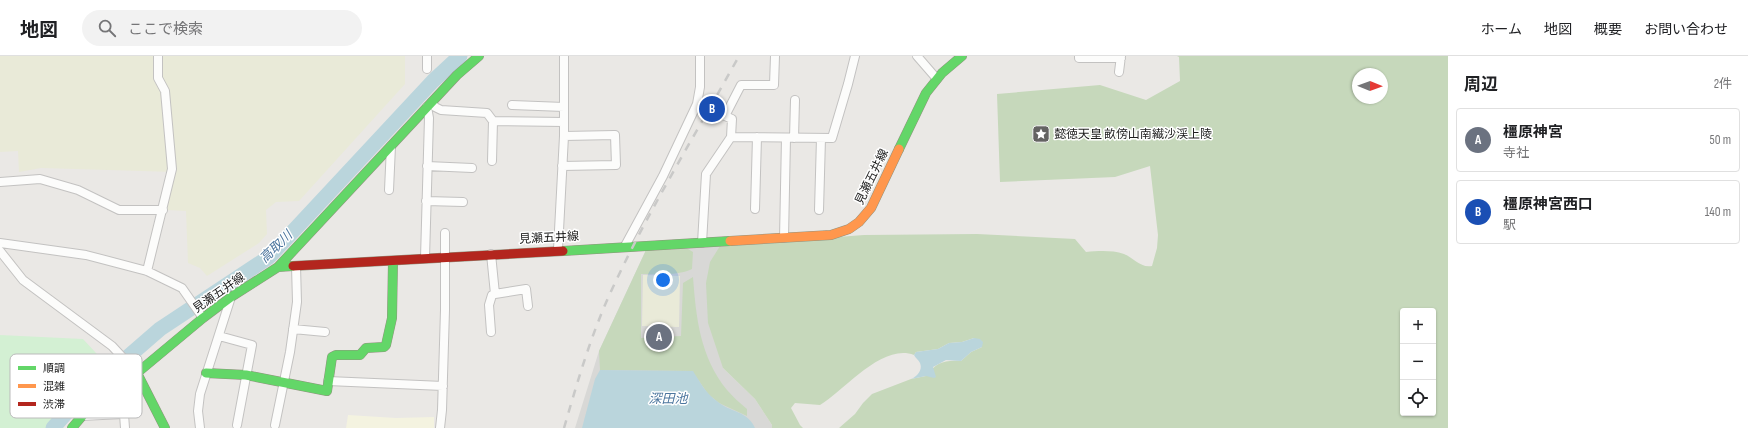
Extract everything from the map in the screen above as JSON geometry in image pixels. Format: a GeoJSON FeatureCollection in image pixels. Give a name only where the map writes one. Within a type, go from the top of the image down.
{"type":"FeatureCollection","features":[{"type":"Feature","properties":{"kind":"main road"},"geometry":{"type":"LineString","coordinates":[[278,267],[429,104],[457,75],[479,56]]}},
{"type":"Feature","properties":{"kind":"main road","name":"見瀬五井線"},"geometry":{"type":"LineString","coordinates":[[142,364],[201,316],[278,267],[393,261],[558,249],[784,238],[841,233],[850,230],[859,223],[871,208],[926,93],[937,79],[962,56]]}},
{"type":"Feature","properties":{"kind":"main road"},"geometry":{"type":"LineString","coordinates":[[206,373],[246,375],[327,391],[332,357],[336,355],[360,355],[366,348],[384,347],[386,345],[392,318],[393,261]]}},
{"type":"Feature","properties":{"kind":"main road"},"geometry":{"type":"LineString","coordinates":[[142,384],[165,428]]}},
{"type":"Feature","properties":{"kind":"main road","name":"見瀬五井線"},"geometry":{"type":"LineString","coordinates":[[72,428],[79,418]]}},
{"type":"Feature","properties":{"kind":"street"},"geometry":{"type":"LineString","coordinates":[[147,270],[172,169],[165,91],[158,78],[158,56]]}},
{"type":"Feature","properties":{"kind":"street"},"geometry":{"type":"LineString","coordinates":[[427,56],[427,69]]}},
{"type":"Feature","properties":{"kind":"street"},"geometry":{"type":"LineString","coordinates":[[558,249],[564,136],[564,56]]}},
{"type":"Feature","properties":{"kind":"street"},"geometry":{"type":"LineString","coordinates":[[625,246],[661,180],[697,104],[700,87],[700,56]]}},
{"type":"Feature","properties":{"kind":"street"},"geometry":{"type":"LineString","coordinates":[[702,243],[706,174],[731,137],[732,119],[725,116],[741,85],[774,85],[775,56]]}},
{"type":"Feature","properties":{"kind":"street"},"geometry":{"type":"LineString","coordinates":[[731,137],[832,138],[848,84],[854,56]]}},
{"type":"Feature","properties":{"kind":"street"},"geometry":{"type":"LineString","coordinates":[[917,56],[937,79]]}},
{"type":"Feature","properties":{"kind":"street"},"geometry":{"type":"LineString","coordinates":[[1079,56],[1079,58],[1121,57],[1119,72]]}},
{"type":"Feature","properties":{"kind":"street"},"geometry":{"type":"LineString","coordinates":[[784,238],[790,138],[795,100]]}},
{"type":"Feature","properties":{"kind":"street"},"geometry":{"type":"LineString","coordinates":[[425,258],[429,104],[441,110],[487,113],[493,121],[492,161]]}},
{"type":"Feature","properties":{"kind":"street"},"geometry":{"type":"LineString","coordinates":[[512,105],[564,107]]}},
{"type":"Feature","properties":{"kind":"street"},"geometry":{"type":"LineString","coordinates":[[493,121],[564,122]]}},
{"type":"Feature","properties":{"kind":"street"},"geometry":{"type":"LineString","coordinates":[[562,166],[616,165],[615,135],[564,136]]}},
{"type":"Feature","properties":{"kind":"street"},"geometry":{"type":"LineString","coordinates":[[755,209],[757,137]]}},
{"type":"Feature","properties":{"kind":"street"},"geometry":{"type":"LineString","coordinates":[[819,210],[821,138]]}},
{"type":"Feature","properties":{"kind":"street"},"geometry":{"type":"LineString","coordinates":[[389,190],[391,146]]}},
{"type":"Feature","properties":{"kind":"street"},"geometry":{"type":"LineString","coordinates":[[427,166],[472,168]]}},
{"type":"Feature","properties":{"kind":"street"},"geometry":{"type":"LineString","coordinates":[[0,182],[40,179],[78,190],[119,210],[163,210]]}},
{"type":"Feature","properties":{"kind":"street"},"geometry":{"type":"LineString","coordinates":[[426,201],[463,202]]}},
{"type":"Feature","properties":{"kind":"street"},"geometry":{"type":"LineString","coordinates":[[440,428],[443,386],[445,233]]}},
{"type":"Feature","properties":{"kind":"street"},"geometry":{"type":"LineString","coordinates":[[0,243],[86,255],[147,270],[182,288],[201,316]]}},
{"type":"Feature","properties":{"kind":"street"},"geometry":{"type":"LineString","coordinates":[[0,251],[23,280],[112,346],[120,354]]}},
{"type":"Feature","properties":{"kind":"street"},"geometry":{"type":"LineString","coordinates":[[491,254],[496,294]]}},
{"type":"Feature","properties":{"kind":"street"},"geometry":{"type":"LineString","coordinates":[[275,425],[284,383],[297,302],[296,266]]}},
{"type":"Feature","properties":{"kind":"street"},"geometry":{"type":"LineString","coordinates":[[491,332],[489,305],[492,295],[526,289],[528,306]]}},
{"type":"Feature","properties":{"kind":"street"},"geometry":{"type":"LineString","coordinates":[[200,428],[198,403],[206,373],[231,297]]}},
{"type":"Feature","properties":{"kind":"street"},"geometry":{"type":"LineString","coordinates":[[293,329],[325,332]]}},
{"type":"Feature","properties":{"kind":"street"},"geometry":{"type":"LineString","coordinates":[[219,336],[252,345],[237,425]]}},
{"type":"Feature","properties":{"kind":"street"},"geometry":{"type":"LineString","coordinates":[[328,381],[443,386]]}},
{"type":"Feature","properties":{"kind":"street"},"geometry":{"type":"LineString","coordinates":[[124,418],[125,428]]}},
{"type":"Feature","properties":{"kind":"shaded area"},"geometry":{"type":"Polygon","coordinates":[[[0,56],[405,56],[405,84],[299,201],[276,202],[266,210],[267,234],[259,243],[207,276],[200,268],[188,263],[186,211],[167,210],[175,172],[41,168],[19,172],[18,151],[0,152],[0,56]]]}},
{"type":"Feature","properties":{"kind":"shaded area"},"geometry":{"type":"Polygon","coordinates":[[[720,246],[723,368],[755,399],[772,425],[772,428],[575,428],[599,351],[646,250],[720,246]]]}},
{"type":"Feature","properties":{"kind":"shaded area"},"geometry":{"type":"Polygon","coordinates":[[[643,275],[680,276],[679,327],[642,326],[643,275]]]}},
{"type":"Feature","properties":{"kind":"shaded area"},"geometry":{"type":"Polygon","coordinates":[[[348,415],[396,418],[434,417],[434,428],[346,428],[348,415]]]}},
{"type":"Feature","properties":{"kind":"green space"},"geometry":{"type":"Polygon","coordinates":[[[1177,56],[1448,56],[1448,428],[839,428],[855,414],[872,394],[911,379],[926,376],[937,365],[950,361],[961,361],[971,352],[982,347],[974,338],[962,342],[949,343],[938,349],[916,352],[914,355],[902,353],[889,356],[864,370],[820,405],[795,403],[791,408],[803,428],[772,428],[772,425],[755,399],[723,368],[708,323],[706,283],[710,262],[720,246],[864,235],[977,234],[1075,239],[1086,252],[1115,252],[1124,254],[1144,266],[1152,266],[1157,248],[1158,235],[1150,166],[1115,177],[1000,182],[997,94],[1100,85],[1146,100],[1180,81],[1179,57],[1177,56]]]}},
{"type":"Feature","properties":{"kind":"green space"},"geometry":{"type":"Polygon","coordinates":[[[688,249],[693,252],[692,269],[674,274],[641,274],[641,338],[681,336],[683,283],[693,277],[698,322],[705,350],[718,377],[729,393],[747,409],[747,416],[719,403],[708,394],[692,371],[600,370],[599,351],[646,250],[688,249]]]}},
{"type":"Feature","properties":{"kind":"green space"},"geometry":{"type":"Polygon","coordinates":[[[0,335],[83,339],[97,354],[10,354],[10,418],[55,418],[48,428],[0,428],[0,335]]]}},
{"type":"Feature","properties":{"kind":"water"},"geometry":{"type":"Polygon","coordinates":[[[974,338],[980,339],[983,342],[982,347],[971,352],[961,361],[946,360],[933,367],[936,377],[934,378],[926,376],[911,379],[917,375],[921,368],[914,355],[916,352],[938,349],[949,343],[962,342],[974,338]]]}},
{"type":"Feature","properties":{"kind":"water","name":"深田池"},"geometry":{"type":"Polygon","coordinates":[[[600,370],[693,371],[704,388],[714,399],[748,418],[755,428],[582,428],[595,379],[600,370]]]}},
{"type":"Feature","properties":{"kind":"waterway","name":"高取川"},"geometry":{"type":"LineString","coordinates":[[131,354],[160,329],[269,257],[433,81],[460,56]]}},
{"type":"Feature","properties":{"kind":"waterway","name":"高取川"},"geometry":{"type":"LineString","coordinates":[[53,428],[62,418]]}},
{"type":"Feature","properties":{"kind":"railway"},"geometry":{"type":"LineString","coordinates":[[564,428],[580,374],[606,302],[643,227],[739,56]]}},
{"type":"Feature","properties":{"kind":"traffic: fast"},"geometry":{"type":"LineString","coordinates":[[278,267],[457,75],[479,56]]}},
{"type":"Feature","properties":{"kind":"traffic: fast"},"geometry":{"type":"LineString","coordinates":[[899,149],[926,93],[942,73],[962,56]]}},
{"type":"Feature","properties":{"kind":"traffic: fast"},"geometry":{"type":"LineString","coordinates":[[563,251],[730,241]]}},
{"type":"Feature","properties":{"kind":"traffic: fast"},"geometry":{"type":"LineString","coordinates":[[206,373],[246,375],[327,391],[332,357],[336,355],[360,355],[366,348],[384,347],[386,345],[392,318],[393,261]]}},
{"type":"Feature","properties":{"kind":"traffic: fast"},"geometry":{"type":"LineString","coordinates":[[142,369],[203,318],[231,297],[278,267],[293,266]]}},
{"type":"Feature","properties":{"kind":"traffic: fast"},"geometry":{"type":"LineString","coordinates":[[142,383],[165,428]]}},
{"type":"Feature","properties":{"kind":"traffic: fast"},"geometry":{"type":"LineString","coordinates":[[72,428],[80,418]]}},
{"type":"Feature","properties":{"kind":"traffic: slow"},"geometry":{"type":"LineString","coordinates":[[730,241],[831,235],[849,229],[859,222],[871,208],[899,149]]}},
{"type":"Feature","properties":{"kind":"traffic: jam"},"geometry":{"type":"LineString","coordinates":[[293,266],[563,251]]}},
{"type":"Feature","properties":{"kind":"place","name":"橿原神宮西口"},"geometry":{"type":"Point","coordinates":[712,109]}},
{"type":"Feature","properties":{"kind":"place","name":"懿徳天皇 畝傍山南繊沙渓上陵"},"geometry":{"type":"Point","coordinates":[1041,134]}},
{"type":"Feature","properties":{"kind":"place","name":"橿原神宮"},"geometry":{"type":"Point","coordinates":[659,337]}}]}
